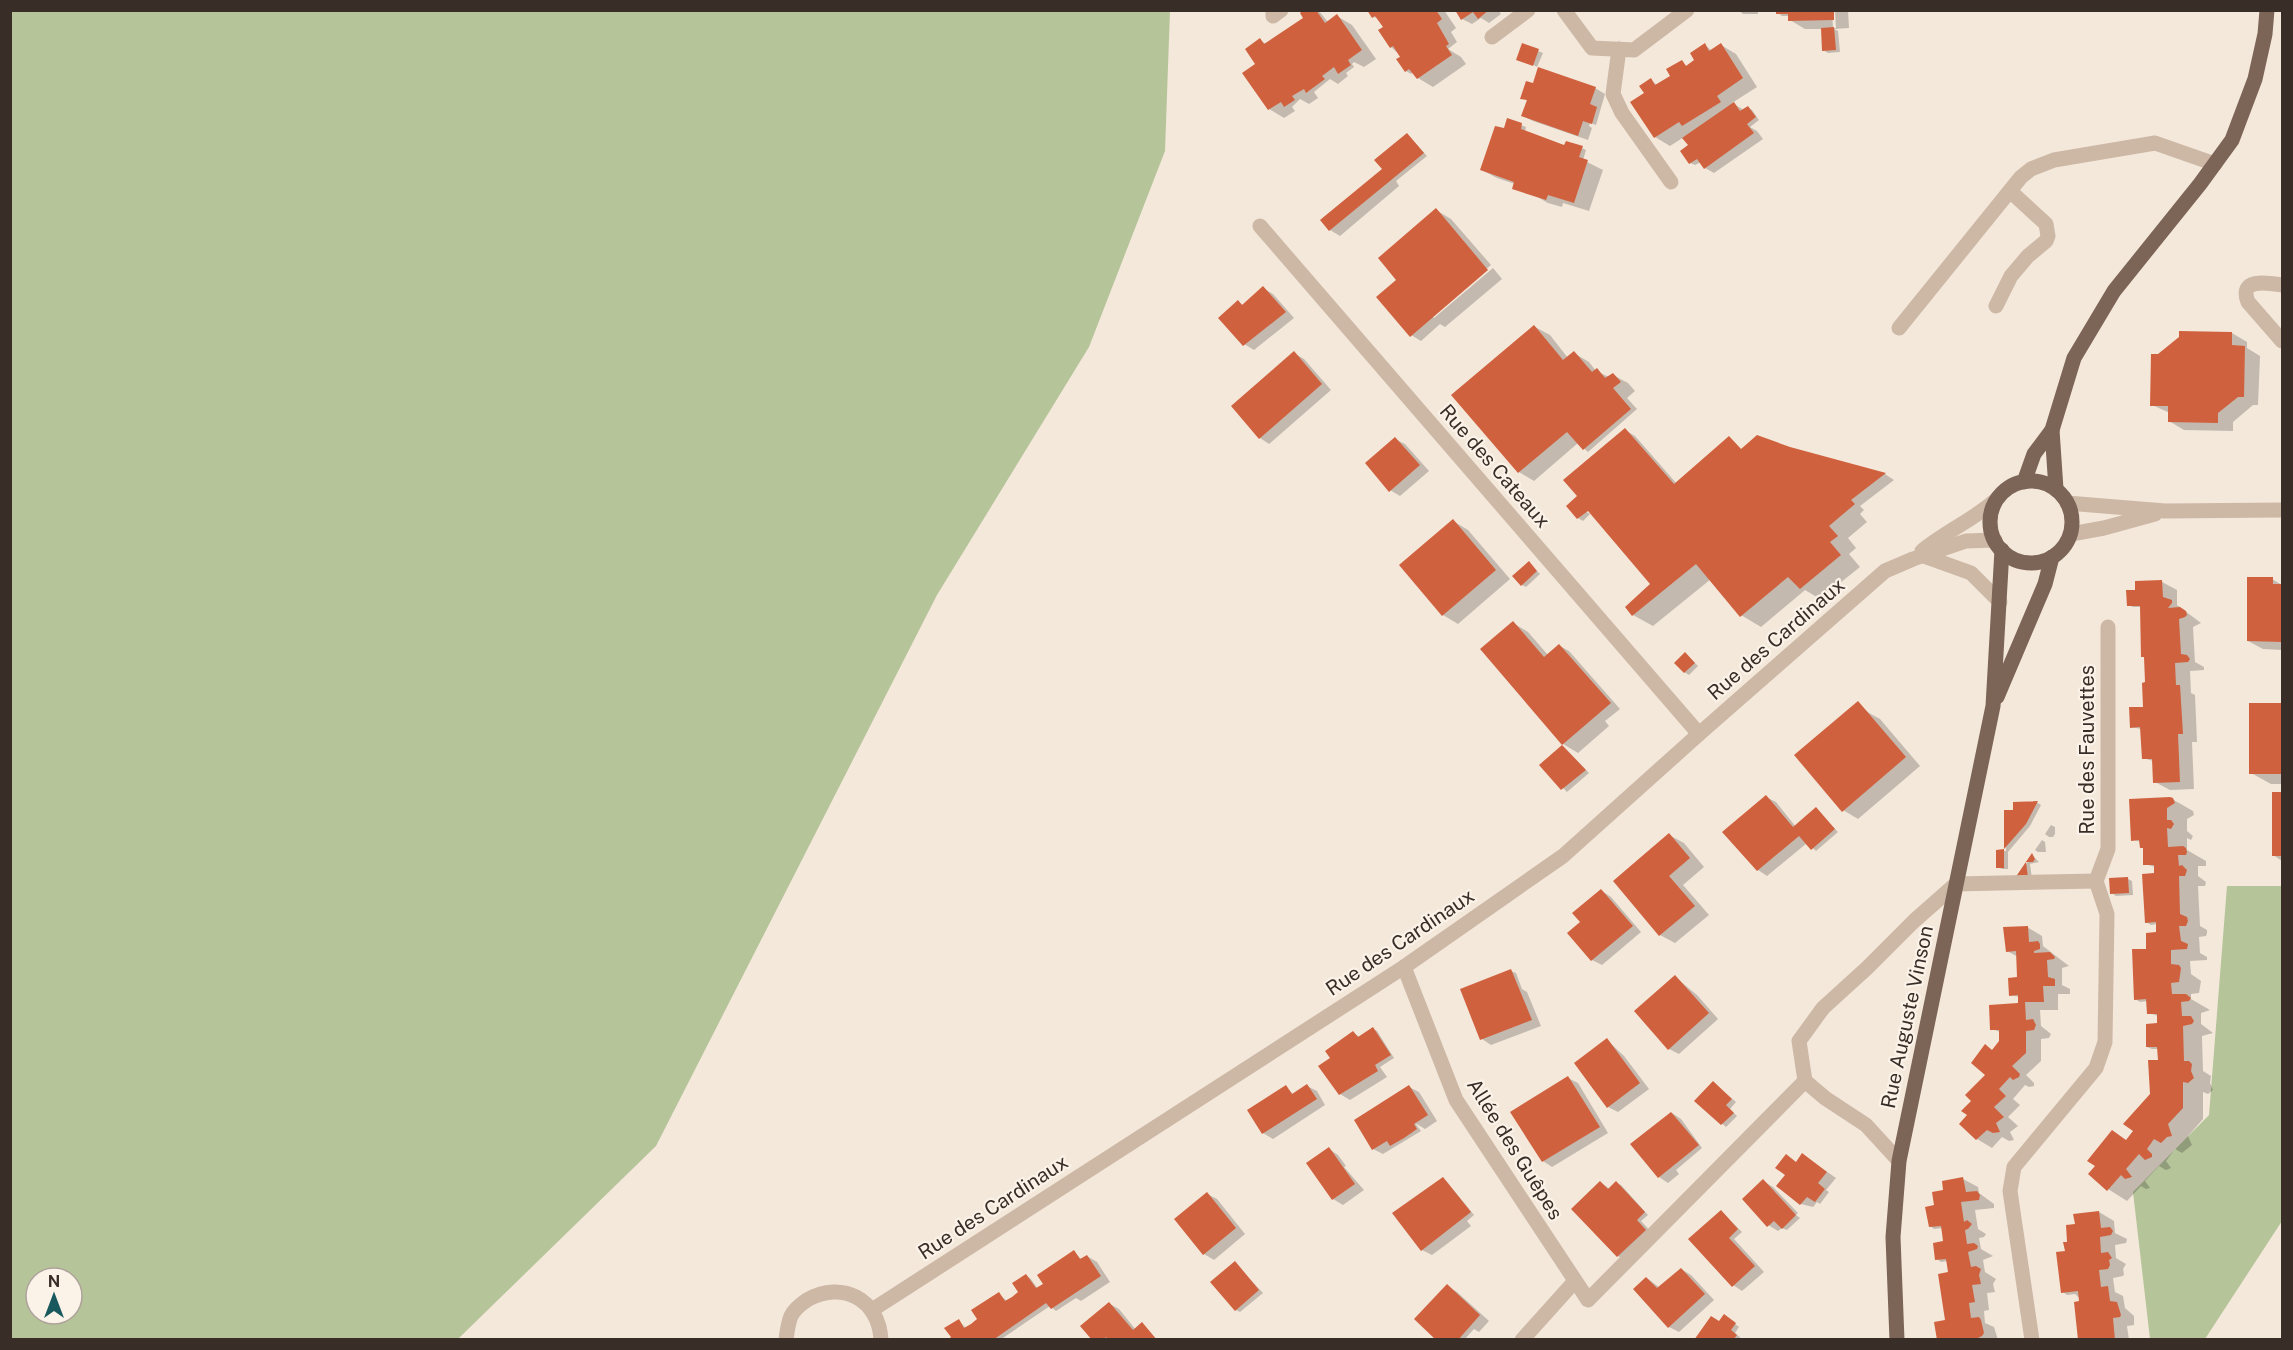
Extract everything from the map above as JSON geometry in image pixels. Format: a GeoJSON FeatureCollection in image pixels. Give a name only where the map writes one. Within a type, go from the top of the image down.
{"type":"FeatureCollection","features":[{"type":"Feature","properties":{"kind":"main road"},"geometry":{"type":"LineString","coordinates":[[2024,482],[2034,454],[2052,430],[2074,357],[2114,291],[2215,165],[2232,140],[2255,79],[2265,34],[2267,10]]}},
{"type":"Feature","properties":{"kind":"main road"},"geometry":{"type":"LineString","coordinates":[[2052,430],[2056,489]]}},
{"type":"Feature","properties":{"kind":"main road"},"geometry":{"type":"LineString","coordinates":[[1993,706],[2000,602],[1999,545],[1991,527],[1996,500],[2013,485],[2024,482],[2046,483],[2056,489],[2067,502],[2072,513],[2071,534],[2066,543],[2052,557],[2026,562],[2013,558],[1999,545]]}},
{"type":"Feature","properties":{"kind":"main road"},"geometry":{"type":"LineString","coordinates":[[1993,706],[2045,584],[2052,557]]}},
{"type":"Feature","properties":{"kind":"main road","name":"Rue Auguste Vinson"},"geometry":{"type":"LineString","coordinates":[[1898,1340],[1893,1237],[1899,1161],[1993,706]]}},
{"type":"Feature","properties":{"kind":"street"},"geometry":{"type":"LineString","coordinates":[[1273,10],[1273,16],[1281,10]]}},
{"type":"Feature","properties":{"kind":"street"},"geometry":{"type":"LineString","coordinates":[[1492,37],[1528,10]]}},
{"type":"Feature","properties":{"kind":"street"},"geometry":{"type":"LineString","coordinates":[[1564,10],[1592,48],[1634,50],[1687,10]]}},
{"type":"Feature","properties":{"kind":"street"},"geometry":{"type":"LineString","coordinates":[[1619,49],[1612,94],[1622,113],[1671,182]]}},
{"type":"Feature","properties":{"kind":"street"},"geometry":{"type":"LineString","coordinates":[[1899,328],[2021,177],[2031,169],[2044,164],[2155,143],[2215,165]]}},
{"type":"Feature","properties":{"kind":"street"},"geometry":{"type":"LineString","coordinates":[[1996,306],[2011,276],[2028,256],[2046,241],[2048,236],[2046,224],[2010,191]]}},
{"type":"Feature","properties":{"kind":"street","name":"Rue des Cateaux"},"geometry":{"type":"LineString","coordinates":[[1260,226],[1699,734]]}},
{"type":"Feature","properties":{"kind":"street"},"geometry":{"type":"LineString","coordinates":[[2283,285],[2256,282],[2249,287],[2246,294],[2248,302],[2283,341]]}},
{"type":"Feature","properties":{"kind":"street","name":"Rue des Cardinaux"},"geometry":{"type":"LineString","coordinates":[[1917,557],[1948,532],[1978,515],[1996,500]]}},
{"type":"Feature","properties":{"kind":"street"},"geometry":{"type":"LineString","coordinates":[[2067,502],[2165,511],[2283,510]]}},
{"type":"Feature","properties":{"kind":"street"},"geometry":{"type":"LineString","coordinates":[[2071,534],[2104,528],[2165,511]]}},
{"type":"Feature","properties":{"kind":"street","name":"Rue des Cardinaux"},"geometry":{"type":"LineString","coordinates":[[872,1310],[1404,967],[1563,856],[1885,572],[1917,557],[1966,541],[1999,545]]}},
{"type":"Feature","properties":{"kind":"street"},"geometry":{"type":"LineString","coordinates":[[1917,557],[1971,573],[2000,602]]}},
{"type":"Feature","properties":{"kind":"street","name":"Rue des Fauvettes"},"geometry":{"type":"LineString","coordinates":[[2096,881],[2109,849],[2108,627]]}},
{"type":"Feature","properties":{"kind":"street"},"geometry":{"type":"LineString","coordinates":[[1899,1161],[1866,1125],[1825,1098],[1805,1081],[1799,1041],[1823,1008],[1956,884],[2096,881],[2107,914],[2105,1042],[2096,1068],[2014,1167],[2010,1191],[2032,1340]]}},
{"type":"Feature","properties":{"kind":"street","name":"Allée des Guêpes"},"geometry":{"type":"LineString","coordinates":[[1404,967],[1456,1100],[1588,1300],[1805,1081]]}},
{"type":"Feature","properties":{"kind":"street"},"geometry":{"type":"LineString","coordinates":[[1522,1340],[1575,1281]]}},
{"type":"Feature","properties":{"kind":"street"},"geometry":{"type":"LineString","coordinates":[[786,1340],[791,1317],[801,1304],[819,1293],[840,1291],[862,1300],[872,1310],[880,1326],[881,1340]]}},
{"type":"Feature","properties":{"kind":"green space"},"geometry":{"type":"Polygon","coordinates":[[[10,11],[1170,11],[1165,151],[1089,347],[937,595],[656,1146],[458,1339],[11,1339],[10,11]]]}},
{"type":"Feature","properties":{"kind":"green space"},"geometry":{"type":"Polygon","coordinates":[[[2227,886],[2282,886],[2282,1221],[2205,1339],[2150,1339],[2133,1192],[2209,1115],[2227,886]]]}},
{"type":"Feature","properties":{"kind":"building"},"geometry":{"type":"Polygon","coordinates":[[[1303,10],[1316,10],[1325,23],[1337,14],[1362,50],[1348,60],[1351,65],[1338,74],[1334,67],[1322,76],[1325,79],[1306,93],[1304,89],[1292,96],[1295,100],[1284,107],[1281,102],[1268,110],[1242,73],[1255,64],[1245,49],[1260,38],[1264,44],[1303,18],[1300,13],[1303,10]]]}},
{"type":"Feature","properties":{"kind":"building"},"geometry":{"type":"Polygon","coordinates":[[[1367,10],[1436,10],[1442,19],[1437,23],[1449,44],[1446,46],[1452,55],[1417,79],[1409,69],[1405,72],[1396,59],[1400,57],[1393,46],[1390,48],[1378,30],[1383,27],[1375,16],[1372,18],[1367,10]]]}},
{"type":"Feature","properties":{"kind":"building"},"geometry":{"type":"Polygon","coordinates":[[[1455,10],[1489,10],[1478,19],[1473,12],[1461,20],[1455,10]]]}},
{"type":"Feature","properties":{"kind":"building"},"geometry":{"type":"Polygon","coordinates":[[[1776,10],[1834,10],[1834,20],[1788,21],[1788,14],[1776,14],[1776,10]]]}},
{"type":"Feature","properties":{"kind":"building"},"geometry":{"type":"Polygon","coordinates":[[[1834,27],[1836,50],[1822,51],[1821,28],[1834,27]]]}},
{"type":"Feature","properties":{"kind":"building"},"geometry":{"type":"Polygon","coordinates":[[[1522,43],[1539,49],[1533,66],[1516,60],[1522,43]]]}},
{"type":"Feature","properties":{"kind":"building"},"geometry":{"type":"Polygon","coordinates":[[[1705,43],[1709,51],[1721,43],[1743,78],[1717,96],[1721,102],[1682,126],[1679,122],[1654,138],[1630,102],[1644,93],[1639,86],[1651,78],[1655,85],[1670,76],[1666,69],[1682,60],[1686,66],[1694,60],[1690,53],[1705,43]]]}},
{"type":"Feature","properties":{"kind":"building"},"geometry":{"type":"Polygon","coordinates":[[[1538,67],[1596,87],[1590,104],[1597,107],[1592,124],[1583,121],[1578,136],[1521,116],[1527,100],[1520,99],[1526,81],[1533,83],[1538,67]]]}},
{"type":"Feature","properties":{"kind":"building"},"geometry":{"type":"Polygon","coordinates":[[[1734,102],[1740,111],[1748,106],[1756,117],[1747,124],[1754,133],[1704,169],[1697,159],[1689,164],[1680,151],[1688,145],[1682,138],[1734,102]]]}},
{"type":"Feature","properties":{"kind":"building"},"geometry":{"type":"Polygon","coordinates":[[[1507,118],[1522,123],[1521,129],[1564,145],[1566,141],[1583,146],[1579,157],[1588,160],[1574,203],[1548,195],[1546,200],[1512,189],[1514,182],[1480,170],[1495,126],[1504,128],[1507,118]]]}},
{"type":"Feature","properties":{"kind":"building"},"geometry":{"type":"Polygon","coordinates":[[[1407,133],[1424,153],[1329,231],[1320,220],[1382,169],[1374,160],[1407,133]]]}},
{"type":"Feature","properties":{"kind":"building"},"geometry":{"type":"Polygon","coordinates":[[[1436,208],[1488,270],[1410,337],[1376,297],[1396,280],[1378,258],[1436,208]]]}},
{"type":"Feature","properties":{"kind":"building"},"geometry":{"type":"Polygon","coordinates":[[[1263,286],[1286,312],[1243,346],[1218,318],[1238,300],[1242,305],[1263,286]]]}},
{"type":"Feature","properties":{"kind":"building"},"geometry":{"type":"Polygon","coordinates":[[[1534,325],[1563,360],[1574,351],[1592,372],[1597,368],[1605,378],[1613,373],[1621,382],[1613,388],[1631,409],[1583,450],[1567,432],[1518,473],[1451,395],[1534,325]]]}},
{"type":"Feature","properties":{"kind":"building"},"geometry":{"type":"Polygon","coordinates":[[[2179,331],[2232,332],[2232,345],[2245,346],[2244,397],[2238,397],[2218,413],[2218,423],[2168,422],[2168,406],[2150,406],[2151,354],[2158,354],[2179,337],[2179,331]]]}},
{"type":"Feature","properties":{"kind":"building"},"geometry":{"type":"Polygon","coordinates":[[[1294,351],[1322,384],[1259,439],[1231,406],[1294,351]]]}},
{"type":"Feature","properties":{"kind":"building"},"geometry":{"type":"Polygon","coordinates":[[[1625,428],[1674,484],[1729,436],[1741,449],[1757,435],[1790,447],[1886,473],[1851,500],[1855,504],[1829,526],[1838,536],[1830,542],[1841,555],[1800,589],[1788,577],[1740,617],[1696,564],[1632,616],[1625,607],[1650,584],[1588,511],[1577,519],[1566,506],[1577,496],[1563,480],[1625,428]]]}},
{"type":"Feature","properties":{"kind":"building"},"geometry":{"type":"Polygon","coordinates":[[[1395,437],[1420,465],[1389,492],[1365,463],[1395,437]]]}},
{"type":"Feature","properties":{"kind":"building"},"geometry":{"type":"Polygon","coordinates":[[[1453,519],[1496,570],[1442,616],[1399,565],[1453,519]]]}},
{"type":"Feature","properties":{"kind":"building"},"geometry":{"type":"Polygon","coordinates":[[[1529,561],[1537,571],[1521,586],[1512,576],[1529,561]]]}},
{"type":"Feature","properties":{"kind":"building"},"geometry":{"type":"Polygon","coordinates":[[[2247,577],[2273,577],[2273,584],[2282,584],[2282,642],[2247,641],[2247,577]]]}},
{"type":"Feature","properties":{"kind":"building"},"geometry":{"type":"Polygon","coordinates":[[[2162,580],[2163,597],[2172,600],[2168,608],[2180,607],[2186,611],[2187,615],[2179,619],[2181,654],[2187,655],[2190,659],[2188,662],[2175,663],[2176,685],[2180,685],[2183,734],[2178,734],[2180,782],[2153,783],[2152,759],[2142,759],[2140,727],[2130,728],[2129,707],[2143,707],[2142,683],[2145,682],[2144,657],[2141,657],[2140,606],[2127,606],[2126,590],[2135,590],[2135,581],[2162,580]]]}},
{"type":"Feature","properties":{"kind":"building"},"geometry":{"type":"Polygon","coordinates":[[[1513,621],[1544,657],[1559,644],[1611,703],[1562,745],[1480,649],[1513,621]]]}},
{"type":"Feature","properties":{"kind":"building"},"geometry":{"type":"Polygon","coordinates":[[[1685,652],[1695,663],[1684,673],[1674,663],[1685,652]]]}},
{"type":"Feature","properties":{"kind":"building"},"geometry":{"type":"Polygon","coordinates":[[[1858,701],[1906,757],[1842,812],[1794,755],[1858,701]]]}},
{"type":"Feature","properties":{"kind":"building"},"geometry":{"type":"Polygon","coordinates":[[[2249,703],[2282,703],[2282,774],[2249,774],[2249,703]]]}},
{"type":"Feature","properties":{"kind":"building"},"geometry":{"type":"Polygon","coordinates":[[[1562,745],[1586,770],[1561,790],[1539,765],[1562,745]]]}},
{"type":"Feature","properties":{"kind":"building"},"geometry":{"type":"Polygon","coordinates":[[[2272,792],[2282,792],[2282,856],[2272,856],[2272,792]]]}},
{"type":"Feature","properties":{"kind":"building"},"geometry":{"type":"Polygon","coordinates":[[[1766,795],[1793,827],[1816,807],[1835,829],[1811,850],[1799,836],[1757,871],[1722,832],[1766,795]]]}},
{"type":"Feature","properties":{"kind":"building"},"geometry":{"type":"Polygon","coordinates":[[[2170,797],[2175,803],[2167,808],[2167,820],[2171,820],[2174,824],[2171,829],[2167,828],[2168,847],[2183,846],[2186,848],[2186,855],[2178,855],[2179,866],[2182,865],[2187,870],[2185,876],[2179,876],[2180,914],[2187,917],[2188,921],[2186,926],[2179,926],[2181,941],[2188,944],[2187,949],[2171,950],[2171,964],[2179,965],[2181,968],[2179,982],[2171,983],[2172,994],[2186,994],[2191,998],[2189,1001],[2181,1002],[2182,1016],[2191,1016],[2194,1021],[2192,1024],[2183,1026],[2184,1061],[2192,1064],[2191,1071],[2194,1078],[2188,1083],[2183,1082],[2183,1108],[2168,1124],[2172,1136],[2167,1137],[2161,1143],[2154,1139],[2147,1149],[2152,1157],[2145,1160],[2139,1154],[2126,1169],[2132,1177],[2125,1179],[2121,1175],[2107,1191],[2088,1174],[2095,1166],[2087,1161],[2112,1130],[2126,1140],[2133,1131],[2123,1124],[2150,1094],[2148,1060],[2158,1060],[2157,1047],[2146,1047],[2146,1024],[2157,1023],[2157,1014],[2147,1014],[2146,999],[2134,1000],[2132,949],[2146,949],[2146,933],[2156,932],[2156,922],[2145,923],[2142,874],[2154,873],[2154,865],[2143,865],[2143,848],[2140,848],[2139,840],[2131,841],[2129,799],[2170,797]]]}},
{"type":"Feature","properties":{"kind":"building"},"geometry":{"type":"Polygon","coordinates":[[[2038,801],[2026,824],[2004,849],[2004,810],[2013,810],[2013,802],[2038,801]]]}},
{"type":"Feature","properties":{"kind":"building"},"geometry":{"type":"Polygon","coordinates":[[[1669,833],[1690,858],[1669,876],[1695,906],[1659,936],[1613,881],[1669,833]]]}},
{"type":"Feature","properties":{"kind":"building"},"geometry":{"type":"Polygon","coordinates":[[[2004,849],[2004,868],[1996,868],[1996,850],[2004,849]]]}},
{"type":"Feature","properties":{"kind":"building"},"geometry":{"type":"Polygon","coordinates":[[[2032,853],[2035,859],[2033,862],[2026,862],[2028,878],[2015,878],[2032,853]]]}},
{"type":"Feature","properties":{"kind":"building"},"geometry":{"type":"Polygon","coordinates":[[[2128,877],[2129,893],[2110,894],[2109,878],[2128,877]]]}},
{"type":"Feature","properties":{"kind":"building"},"geometry":{"type":"Polygon","coordinates":[[[1601,889],[1633,926],[1591,961],[1567,933],[1580,922],[1572,913],[1601,889]]]}},
{"type":"Feature","properties":{"kind":"building"},"geometry":{"type":"Polygon","coordinates":[[[2028,926],[2029,942],[2038,941],[2040,944],[2040,949],[2034,953],[2050,952],[2055,957],[2047,960],[2048,977],[2055,979],[2055,986],[2043,986],[2044,1002],[2025,1002],[2026,1020],[2033,1019],[2036,1025],[2034,1030],[2026,1031],[2026,1053],[2012,1066],[2020,1074],[2019,1077],[2013,1080],[2010,1077],[1999,1089],[2006,1096],[1994,1107],[2004,1117],[1996,1123],[2000,1132],[1993,1133],[1987,1130],[1976,1140],[1959,1124],[1967,1115],[1961,1111],[1971,1101],[1965,1095],[1985,1075],[1971,1063],[1985,1044],[1992,1050],[1999,1041],[1999,1030],[1990,1030],[1989,1005],[2018,1003],[2018,995],[2009,996],[2008,978],[2017,977],[2016,951],[2006,952],[2003,927],[2028,926]]]}},
{"type":"Feature","properties":{"kind":"building"},"geometry":{"type":"Polygon","coordinates":[[[1511,969],[1532,1020],[1480,1040],[1460,989],[1511,969]]]}},
{"type":"Feature","properties":{"kind":"building"},"geometry":{"type":"Polygon","coordinates":[[[1675,975],[1709,1013],[1668,1050],[1634,1011],[1675,975]]]}},
{"type":"Feature","properties":{"kind":"building"},"geometry":{"type":"Polygon","coordinates":[[[1373,1027],[1391,1055],[1375,1065],[1378,1071],[1339,1095],[1318,1066],[1330,1058],[1325,1051],[1353,1031],[1358,1037],[1373,1027]]]}},
{"type":"Feature","properties":{"kind":"building"},"geometry":{"type":"Polygon","coordinates":[[[1607,1038],[1640,1083],[1607,1108],[1574,1063],[1607,1038]]]}},
{"type":"Feature","properties":{"kind":"building"},"geometry":{"type":"Polygon","coordinates":[[[1568,1076],[1600,1127],[1542,1162],[1510,1112],[1568,1076]]]}},
{"type":"Feature","properties":{"kind":"building"},"geometry":{"type":"Polygon","coordinates":[[[1713,1081],[1732,1099],[1726,1105],[1734,1113],[1721,1125],[1694,1101],[1713,1081]]]}},
{"type":"Feature","properties":{"kind":"building"},"geometry":{"type":"Polygon","coordinates":[[[1307,1084],[1317,1099],[1262,1134],[1247,1110],[1286,1085],[1292,1094],[1307,1084]]]}},
{"type":"Feature","properties":{"kind":"building"},"geometry":{"type":"Polygon","coordinates":[[[1409,1085],[1428,1115],[1414,1124],[1417,1129],[1404,1138],[1390,1146],[1387,1141],[1372,1150],[1354,1120],[1409,1085]]]}},
{"type":"Feature","properties":{"kind":"building"},"geometry":{"type":"Polygon","coordinates":[[[1671,1112],[1699,1145],[1658,1178],[1630,1144],[1671,1112]]]}},
{"type":"Feature","properties":{"kind":"building"},"geometry":{"type":"Polygon","coordinates":[[[1329,1147],[1355,1184],[1332,1200],[1306,1163],[1329,1147]]]}},
{"type":"Feature","properties":{"kind":"building"},"geometry":{"type":"Polygon","coordinates":[[[1802,1153],[1827,1172],[1818,1183],[1825,1189],[1815,1202],[1807,1197],[1800,1205],[1776,1186],[1785,1175],[1775,1168],[1786,1154],[1796,1162],[1802,1153]]]}},
{"type":"Feature","properties":{"kind":"building"},"geometry":{"type":"Polygon","coordinates":[[[1443,1177],[1471,1212],[1421,1251],[1392,1213],[1443,1177]]]}},
{"type":"Feature","properties":{"kind":"building"},"geometry":{"type":"Polygon","coordinates":[[[1963,1177],[1966,1192],[1977,1191],[1980,1195],[1979,1200],[1961,1202],[1964,1222],[1967,1220],[1972,1224],[1965,1230],[1967,1244],[1974,1243],[1978,1246],[1977,1249],[1968,1252],[1971,1267],[1976,1266],[1981,1269],[1979,1275],[1981,1284],[1972,1285],[1975,1302],[1969,1303],[1971,1318],[1979,1317],[1984,1333],[1974,1340],[1937,1340],[1934,1322],[1945,1320],[1938,1274],[1948,1272],[1946,1259],[1935,1260],[1933,1243],[1943,1241],[1941,1226],[1929,1227],[1925,1207],[1934,1205],[1932,1192],[1943,1190],[1942,1181],[1963,1177]]]}},
{"type":"Feature","properties":{"kind":"building"},"geometry":{"type":"Polygon","coordinates":[[[1763,1179],[1796,1215],[1782,1229],[1774,1221],[1767,1227],[1742,1199],[1763,1179]]]}},
{"type":"Feature","properties":{"kind":"building"},"geometry":{"type":"Polygon","coordinates":[[[1600,1181],[1608,1189],[1616,1181],[1645,1212],[1637,1220],[1646,1230],[1617,1257],[1571,1209],[1600,1181]]]}},
{"type":"Feature","properties":{"kind":"building"},"geometry":{"type":"Polygon","coordinates":[[[1207,1192],[1236,1228],[1203,1255],[1174,1219],[1207,1192]]]}},
{"type":"Feature","properties":{"kind":"building"},"geometry":{"type":"Polygon","coordinates":[[[1721,1210],[1738,1229],[1729,1238],[1755,1266],[1732,1287],[1688,1239],[1721,1210]]]}},
{"type":"Feature","properties":{"kind":"building"},"geometry":{"type":"Polygon","coordinates":[[[2099,1211],[2101,1228],[2110,1227],[2113,1231],[2111,1235],[2100,1237],[2101,1253],[2108,1252],[2112,1258],[2109,1260],[2108,1269],[2099,1270],[2101,1287],[2108,1286],[2110,1301],[2117,1302],[2121,1315],[2113,1318],[2115,1340],[2078,1340],[2074,1302],[2079,1301],[2078,1291],[2061,1293],[2056,1252],[2065,1251],[2063,1242],[2067,1242],[2066,1225],[2075,1224],[2073,1214],[2099,1211]]]}},
{"type":"Feature","properties":{"kind":"building"},"geometry":{"type":"Polygon","coordinates":[[[1074,1250],[1080,1259],[1087,1255],[1101,1276],[1051,1309],[1046,1303],[993,1340],[948,1340],[951,1337],[944,1328],[959,1319],[964,1328],[971,1324],[977,1319],[971,1310],[999,1292],[1005,1301],[1012,1297],[1018,1292],[1012,1283],[1026,1274],[1036,1288],[1043,1284],[1037,1275],[1074,1250]]]}},
{"type":"Feature","properties":{"kind":"building"},"geometry":{"type":"Polygon","coordinates":[[[1235,1261],[1259,1290],[1235,1311],[1210,1282],[1235,1261]]]}},
{"type":"Feature","properties":{"kind":"building"},"geometry":{"type":"Polygon","coordinates":[[[1681,1268],[1705,1294],[1668,1328],[1633,1289],[1646,1277],[1657,1288],[1681,1268]]]}},
{"type":"Feature","properties":{"kind":"building"},"geometry":{"type":"Polygon","coordinates":[[[1447,1284],[1480,1315],[1458,1340],[1436,1340],[1414,1319],[1447,1284]]]}},
{"type":"Feature","properties":{"kind":"building"},"geometry":{"type":"Polygon","coordinates":[[[1109,1302],[1133,1330],[1142,1322],[1157,1340],[1108,1340],[1106,1337],[1103,1340],[1092,1340],[1080,1326],[1109,1302]]]}},
{"type":"Feature","properties":{"kind":"building"},"geometry":{"type":"Polygon","coordinates":[[[1724,1314],[1736,1323],[1731,1330],[1737,1335],[1733,1340],[1694,1340],[1711,1316],[1719,1321],[1724,1314]]]}}]}
